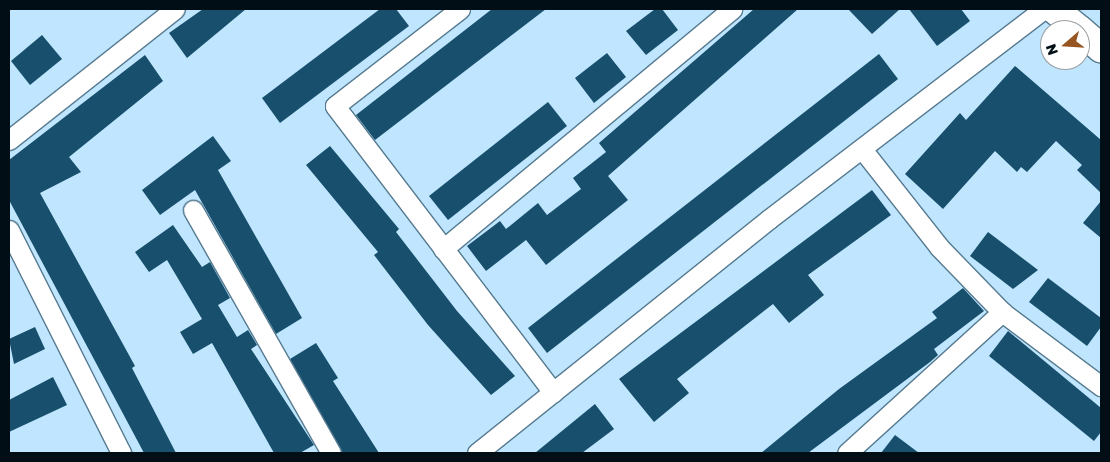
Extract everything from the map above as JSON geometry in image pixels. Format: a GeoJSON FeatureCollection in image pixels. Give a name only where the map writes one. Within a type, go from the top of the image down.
{"type":"FeatureCollection","features":[{"type":"Feature","properties":{"kind":"main road"},"geometry":{"type":"LineString","coordinates":[[1054,9],[1068,20]]}},
{"type":"Feature","properties":{"kind":"main road"},"geometry":{"type":"LineString","coordinates":[[1090,39],[1101,48]]}},
{"type":"Feature","properties":{"kind":"street"},"geometry":{"type":"LineString","coordinates":[[9,140],[174,9]]}},
{"type":"Feature","properties":{"kind":"street"},"geometry":{"type":"LineString","coordinates":[[460,9],[335,106],[553,392]]}},
{"type":"Feature","properties":{"kind":"street"},"geometry":{"type":"LineString","coordinates":[[443,249],[732,9]]}},
{"type":"Feature","properties":{"kind":"street"},"geometry":{"type":"LineString","coordinates":[[477,453],[862,149],[1044,9]]}},
{"type":"Feature","properties":{"kind":"street"},"geometry":{"type":"LineString","coordinates":[[862,149],[939,247],[1002,312],[1101,386]]}},
{"type":"Feature","properties":{"kind":"street"},"geometry":{"type":"LineString","coordinates":[[193,210],[331,453]]}},
{"type":"Feature","properties":{"kind":"street"},"geometry":{"type":"LineString","coordinates":[[9,230],[121,453]]}},
{"type":"Feature","properties":{"kind":"street"},"geometry":{"type":"LineString","coordinates":[[847,453],[1002,312]]}},
{"type":"Feature","properties":{"kind":"building"},"geometry":{"type":"Polygon","coordinates":[[[203,9],[246,9],[187,58],[169,33],[203,9]]]}},
{"type":"Feature","properties":{"kind":"building"},"geometry":{"type":"Polygon","coordinates":[[[380,9],[396,9],[409,26],[280,123],[262,98],[380,9]]]}},
{"type":"Feature","properties":{"kind":"building"},"geometry":{"type":"Polygon","coordinates":[[[492,9],[546,9],[375,140],[356,115],[492,9]]]}},
{"type":"Feature","properties":{"kind":"building"},"geometry":{"type":"Polygon","coordinates":[[[655,9],[662,9],[678,30],[646,55],[626,31],[655,9]]]}},
{"type":"Feature","properties":{"kind":"building"},"geometry":{"type":"Polygon","coordinates":[[[754,9],[798,9],[608,176],[628,200],[546,265],[526,240],[486,271],[467,246],[500,221],[506,229],[538,203],[547,215],[581,189],[573,178],[606,152],[599,143],[754,9]]]}},
{"type":"Feature","properties":{"kind":"building"},"geometry":{"type":"Polygon","coordinates":[[[848,9],[900,9],[872,34],[848,9]]]}},
{"type":"Feature","properties":{"kind":"building"},"geometry":{"type":"Polygon","coordinates":[[[909,9],[961,9],[970,21],[937,46],[909,9]]]}},
{"type":"Feature","properties":{"kind":"building"},"geometry":{"type":"Polygon","coordinates":[[[42,35],[62,59],[30,85],[11,61],[42,35]]]}},
{"type":"Feature","properties":{"kind":"building"},"geometry":{"type":"Polygon","coordinates":[[[607,53],[626,77],[594,103],[575,78],[607,53]]]}},
{"type":"Feature","properties":{"kind":"building"},"geometry":{"type":"Polygon","coordinates":[[[879,54],[898,79],[547,353],[528,328],[879,54]]]}},
{"type":"Feature","properties":{"kind":"building"},"geometry":{"type":"Polygon","coordinates":[[[145,55],[163,81],[69,157],[81,172],[40,193],[135,366],[132,368],[176,453],[144,453],[9,200],[9,160],[145,55]]]}},
{"type":"Feature","properties":{"kind":"building"},"geometry":{"type":"Polygon","coordinates":[[[1015,66],[1101,140],[1101,193],[1077,170],[1082,165],[1056,141],[1027,172],[1021,167],[1017,172],[995,151],[943,209],[905,174],[960,113],[966,120],[1015,66]]]}},
{"type":"Feature","properties":{"kind":"building"},"geometry":{"type":"Polygon","coordinates":[[[548,102],[567,126],[448,220],[429,196],[548,102]]]}},
{"type":"Feature","properties":{"kind":"building"},"geometry":{"type":"Polygon","coordinates":[[[213,136],[231,161],[218,170],[302,318],[276,334],[195,190],[160,215],[142,190],[213,136]]]}},
{"type":"Feature","properties":{"kind":"building"},"geometry":{"type":"Polygon","coordinates":[[[330,146],[399,229],[396,232],[457,311],[515,376],[491,395],[428,325],[374,255],[378,252],[306,165],[330,146]]]}},
{"type":"Feature","properties":{"kind":"building"},"geometry":{"type":"Polygon","coordinates":[[[872,190],[891,215],[808,275],[824,295],[789,323],[773,304],[677,379],[689,393],[654,422],[619,379],[872,190]]]}},
{"type":"Feature","properties":{"kind":"building"},"geometry":{"type":"Polygon","coordinates":[[[1101,201],[1101,238],[1083,223],[1101,201]]]}},
{"type":"Feature","properties":{"kind":"building"},"geometry":{"type":"Polygon","coordinates":[[[173,225],[202,267],[210,262],[230,298],[218,305],[237,337],[248,330],[257,345],[251,349],[314,445],[300,453],[274,453],[212,343],[193,354],[180,332],[202,319],[167,260],[149,272],[135,252],[173,225]]]}},
{"type":"Feature","properties":{"kind":"building"},"geometry":{"type":"Polygon","coordinates":[[[988,232],[1038,270],[1013,289],[970,256],[988,232]]]}},
{"type":"Feature","properties":{"kind":"building"},"geometry":{"type":"Polygon","coordinates":[[[1048,278],[1101,318],[1101,327],[1087,346],[1029,302],[1048,278]]]}},
{"type":"Feature","properties":{"kind":"building"},"geometry":{"type":"Polygon","coordinates":[[[963,288],[984,311],[934,349],[938,355],[930,362],[808,453],[761,453],[839,389],[937,318],[932,312],[963,288]]]}},
{"type":"Feature","properties":{"kind":"building"},"geometry":{"type":"Polygon","coordinates":[[[35,327],[45,349],[14,364],[9,339],[35,327]]]}},
{"type":"Feature","properties":{"kind":"building"},"geometry":{"type":"Polygon","coordinates":[[[1008,331],[1101,408],[1101,432],[1094,441],[989,356],[1008,331]]]}},
{"type":"Feature","properties":{"kind":"building"},"geometry":{"type":"Polygon","coordinates":[[[316,343],[338,378],[333,381],[379,453],[342,453],[290,359],[316,343]]]}},
{"type":"Feature","properties":{"kind":"building"},"geometry":{"type":"Polygon","coordinates":[[[53,377],[67,405],[9,432],[9,400],[53,377]]]}},
{"type":"Feature","properties":{"kind":"building"},"geometry":{"type":"Polygon","coordinates":[[[595,404],[614,429],[582,453],[535,453],[595,404]]]}},
{"type":"Feature","properties":{"kind":"building"},"geometry":{"type":"Polygon","coordinates":[[[895,435],[919,453],[881,453],[895,435]]]}}]}
